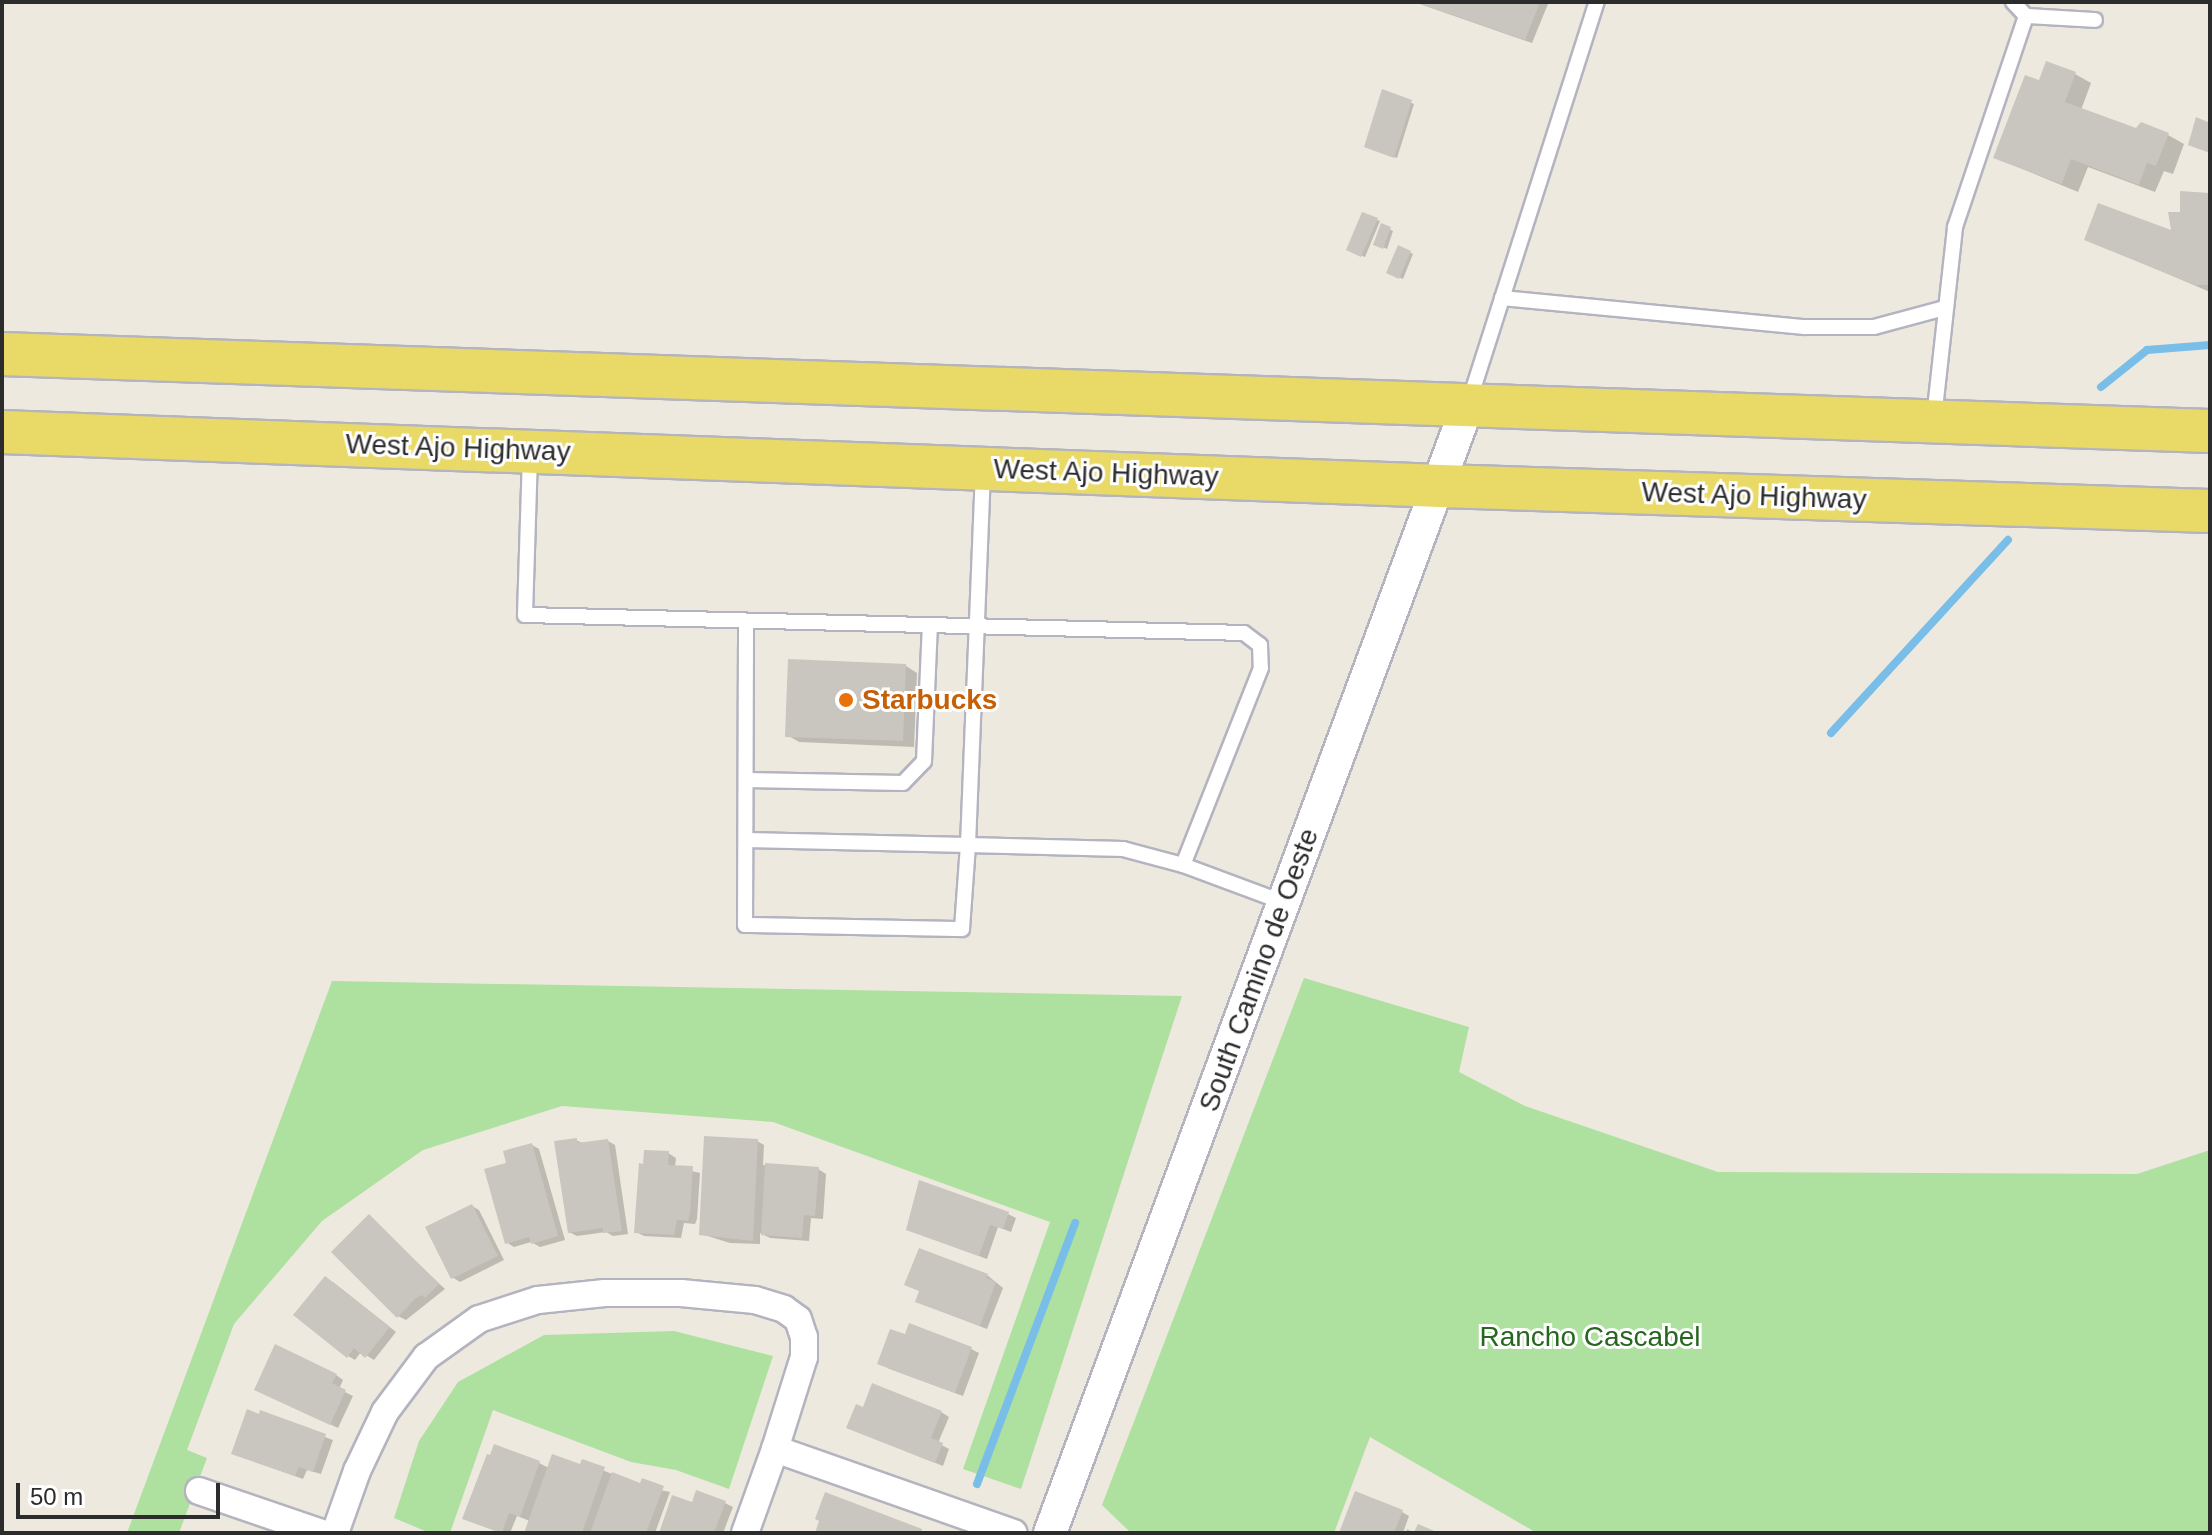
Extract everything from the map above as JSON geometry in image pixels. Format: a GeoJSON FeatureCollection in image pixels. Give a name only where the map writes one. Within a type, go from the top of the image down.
{"type":"FeatureCollection","features":[{"type":"Feature","properties":{"kind":"main road"},"geometry":{"type":"LineString","coordinates":[[2,354],[2210,431]]}},
{"type":"Feature","properties":{"kind":"main road","name":"West Ajo Highway"},"geometry":{"type":"LineString","coordinates":[[2,432],[1441,486],[2210,511]]}},
{"type":"Feature","properties":{"kind":"street","name":"South Camino de Oeste"},"geometry":{"type":"LineString","coordinates":[[1050,1533],[1441,486],[1467,407]]}},
{"type":"Feature","properties":{"kind":"street"},"geometry":{"type":"LineString","coordinates":[[335,1533],[357,1471],[385,1412],[426,1357],[479,1319],[538,1300],[605,1293],[681,1293],[755,1300],[807,1315],[804,1357],[745,1533]]}},
{"type":"Feature","properties":{"kind":"street"},"geometry":{"type":"LineString","coordinates":[[775,1449],[1014,1533]]}},
{"type":"Feature","properties":{"kind":"street"},"geometry":{"type":"LineString","coordinates":[[199,1491],[322,1533]]}},
{"type":"Feature","properties":{"kind":"lane"},"geometry":{"type":"LineString","coordinates":[[1467,407],[1597,2]]}},
{"type":"Feature","properties":{"kind":"lane"},"geometry":{"type":"LineString","coordinates":[[2013,2],[2026,16],[2095,20]]}},
{"type":"Feature","properties":{"kind":"lane"},"geometry":{"type":"LineString","coordinates":[[1933,422],[1955,227],[2026,16]]}},
{"type":"Feature","properties":{"kind":"lane"},"geometry":{"type":"LineString","coordinates":[[1502,298],[1805,327],[1874,327],[1945,308]]}},
{"type":"Feature","properties":{"kind":"lane"},"geometry":{"type":"LineString","coordinates":[[530,451],[525,615],[1244,633],[1260,645],[1261,668],[1183,865]]}},
{"type":"Feature","properties":{"kind":"lane"},"geometry":{"type":"LineString","coordinates":[[746,621],[745,925],[962,929],[984,468]]}},
{"type":"Feature","properties":{"kind":"lane"},"geometry":{"type":"LineString","coordinates":[[746,780],[903,783],[911,777],[924,761],[930,625]]}},
{"type":"Feature","properties":{"kind":"lane"},"geometry":{"type":"LineString","coordinates":[[746,840],[1123,849],[1183,865],[1285,903]]}},
{"type":"Feature","properties":{"kind":"green space","name":"Rancho Cascabel"},"geometry":{"type":"Polygon","coordinates":[[[1304,978],[1469,1027],[1459,1072],[1525,1106],[1718,1172],[2137,1174],[2210,1150],[2210,1533],[1537,1533],[1370,1437],[1334,1533],[1131,1533],[1102,1505],[1304,978]]]}},
{"type":"Feature","properties":{"kind":"green space"},"geometry":{"type":"Polygon","coordinates":[[[332,981],[1182,996],[1021,1489],[963,1469],[1050,1222],[773,1122],[562,1106],[423,1150],[322,1221],[234,1324],[187,1450],[207,1458],[179,1533],[127,1533],[332,981]]]}},
{"type":"Feature","properties":{"kind":"green space"},"geometry":{"type":"Polygon","coordinates":[[[674,1331],[773,1356],[729,1489],[676,1470],[631,1462],[493,1410],[450,1533],[430,1533],[394,1518],[419,1441],[458,1382],[544,1335],[674,1331]]]}},
{"type":"Feature","properties":{"kind":"building"},"geometry":{"type":"Polygon","coordinates":[[[1415,2],[1540,2],[1525,40],[1415,2]]]}},
{"type":"Feature","properties":{"kind":"building"},"geometry":{"type":"Polygon","coordinates":[[[2046,61],[2076,72],[2065,102],[2136,128],[2141,122],[2169,133],[2156,166],[2147,163],[2139,185],[2071,159],[2062,184],[1993,158],[2025,75],[2039,80],[2046,61]]]}},
{"type":"Feature","properties":{"kind":"building"},"geometry":{"type":"Polygon","coordinates":[[[1382,89],[1412,100],[1394,158],[1364,147],[1382,89]]]}},
{"type":"Feature","properties":{"kind":"building"},"geometry":{"type":"Polygon","coordinates":[[[2196,117],[2210,123],[2210,153],[2188,145],[2196,117]]]}},
{"type":"Feature","properties":{"kind":"building"},"geometry":{"type":"Polygon","coordinates":[[[2180,191],[2210,193],[2210,285],[2195,285],[2084,240],[2098,203],[2171,230],[2168,212],[2180,212],[2180,191]]]}},
{"type":"Feature","properties":{"kind":"building"},"geometry":{"type":"Polygon","coordinates":[[[1362,212],[1378,218],[1361,257],[1346,250],[1362,212]]]}},
{"type":"Feature","properties":{"kind":"building"},"geometry":{"type":"Polygon","coordinates":[[[1381,223],[1391,227],[1383,249],[1373,245],[1381,223]]]}},
{"type":"Feature","properties":{"kind":"building"},"geometry":{"type":"Polygon","coordinates":[[[1398,245],[1411,251],[1399,279],[1386,273],[1398,245]]]}},
{"type":"Feature","properties":{"kind":"building","name":"Starbucks"},"geometry":{"type":"Polygon","coordinates":[[[788,659],[906,664],[903,741],[785,737],[788,659]]]}},
{"type":"Feature","properties":{"kind":"building"},"geometry":{"type":"Polygon","coordinates":[[[704,1136],[758,1139],[753,1241],[699,1235],[704,1136]]]}},
{"type":"Feature","properties":{"kind":"building"},"geometry":{"type":"Polygon","coordinates":[[[577,1138],[577,1143],[608,1139],[622,1231],[603,1233],[603,1228],[568,1233],[554,1141],[577,1138]]]}},
{"type":"Feature","properties":{"kind":"building"},"geometry":{"type":"Polygon","coordinates":[[[532,1143],[558,1236],[531,1244],[529,1237],[505,1244],[484,1169],[506,1163],[503,1151],[532,1143]]]}},
{"type":"Feature","properties":{"kind":"building"},"geometry":{"type":"Polygon","coordinates":[[[644,1150],[669,1151],[668,1165],[693,1166],[690,1214],[688,1221],[677,1220],[674,1235],[634,1233],[639,1163],[643,1164],[644,1150]]]}},
{"type":"Feature","properties":{"kind":"building"},"geometry":{"type":"Polygon","coordinates":[[[765,1163],[819,1167],[815,1216],[804,1215],[802,1238],[761,1235],[765,1163]]]}},
{"type":"Feature","properties":{"kind":"building"},"geometry":{"type":"Polygon","coordinates":[[[919,1180],[1009,1212],[1003,1229],[990,1225],[979,1256],[906,1230],[919,1180]]]}},
{"type":"Feature","properties":{"kind":"building"},"geometry":{"type":"Polygon","coordinates":[[[472,1204],[498,1256],[451,1279],[425,1227],[472,1204]]]}},
{"type":"Feature","properties":{"kind":"building"},"geometry":{"type":"Polygon","coordinates":[[[369,1214],[439,1284],[425,1298],[422,1295],[415,1299],[397,1318],[331,1252],[369,1214]]]}},
{"type":"Feature","properties":{"kind":"building"},"geometry":{"type":"Polygon","coordinates":[[[919,1248],[988,1274],[986,1278],[996,1282],[980,1326],[915,1302],[919,1291],[904,1285],[919,1248]]]}},
{"type":"Feature","properties":{"kind":"building"},"geometry":{"type":"Polygon","coordinates":[[[325,1276],[390,1327],[365,1358],[354,1348],[347,1358],[293,1315],[325,1276]]]}},
{"type":"Feature","properties":{"kind":"building"},"geometry":{"type":"Polygon","coordinates":[[[909,1323],[972,1347],[955,1393],[877,1364],[890,1329],[905,1334],[909,1323]]]}},
{"type":"Feature","properties":{"kind":"building"},"geometry":{"type":"Polygon","coordinates":[[[275,1344],[337,1374],[332,1383],[346,1390],[330,1425],[254,1390],[275,1344]]]}},
{"type":"Feature","properties":{"kind":"building"},"geometry":{"type":"Polygon","coordinates":[[[872,1383],[942,1411],[931,1438],[943,1443],[935,1463],[846,1428],[856,1404],[863,1407],[872,1383]]]}},
{"type":"Feature","properties":{"kind":"building"},"geometry":{"type":"Polygon","coordinates":[[[247,1409],[259,1414],[260,1410],[326,1434],[313,1472],[299,1467],[295,1476],[231,1454],[247,1409]]]}},
{"type":"Feature","properties":{"kind":"building"},"geometry":{"type":"Polygon","coordinates":[[[494,1444],[540,1461],[520,1517],[509,1513],[502,1533],[462,1519],[487,1454],[490,1455],[494,1444]]]}},
{"type":"Feature","properties":{"kind":"building"},"geometry":{"type":"Polygon","coordinates":[[[552,1454],[580,1464],[582,1459],[605,1467],[582,1533],[524,1533],[552,1454]]]}},
{"type":"Feature","properties":{"kind":"building"},"geometry":{"type":"Polygon","coordinates":[[[612,1472],[640,1483],[642,1478],[664,1486],[646,1533],[590,1533],[612,1472]]]}},
{"type":"Feature","properties":{"kind":"building"},"geometry":{"type":"Polygon","coordinates":[[[696,1490],[726,1501],[714,1533],[659,1533],[672,1495],[692,1502],[696,1490]]]}},
{"type":"Feature","properties":{"kind":"building"},"geometry":{"type":"Polygon","coordinates":[[[1355,1491],[1403,1510],[1394,1533],[1339,1533],[1355,1491]]]}},
{"type":"Feature","properties":{"kind":"building"},"geometry":{"type":"Polygon","coordinates":[[[825,1492],[922,1529],[921,1533],[815,1533],[819,1521],[815,1519],[825,1492]]]}},
{"type":"Feature","properties":{"kind":"building"},"geometry":{"type":"Polygon","coordinates":[[[1418,1524],[1439,1533],[1405,1533],[1407,1529],[1414,1532],[1418,1524]]]}},
{"type":"Feature","properties":{"kind":"waterway"},"geometry":{"type":"LineString","coordinates":[[2101,387],[2147,350],[2210,345]]}},
{"type":"Feature","properties":{"kind":"waterway"},"geometry":{"type":"LineString","coordinates":[[1831,733],[2008,540]]}},
{"type":"Feature","properties":{"kind":"waterway"},"geometry":{"type":"LineString","coordinates":[[977,1484],[1075,1223]]}},
{"type":"Feature","properties":{"kind":"place","name":"Starbucks"},"geometry":{"type":"Point","coordinates":[846,700]}}]}
